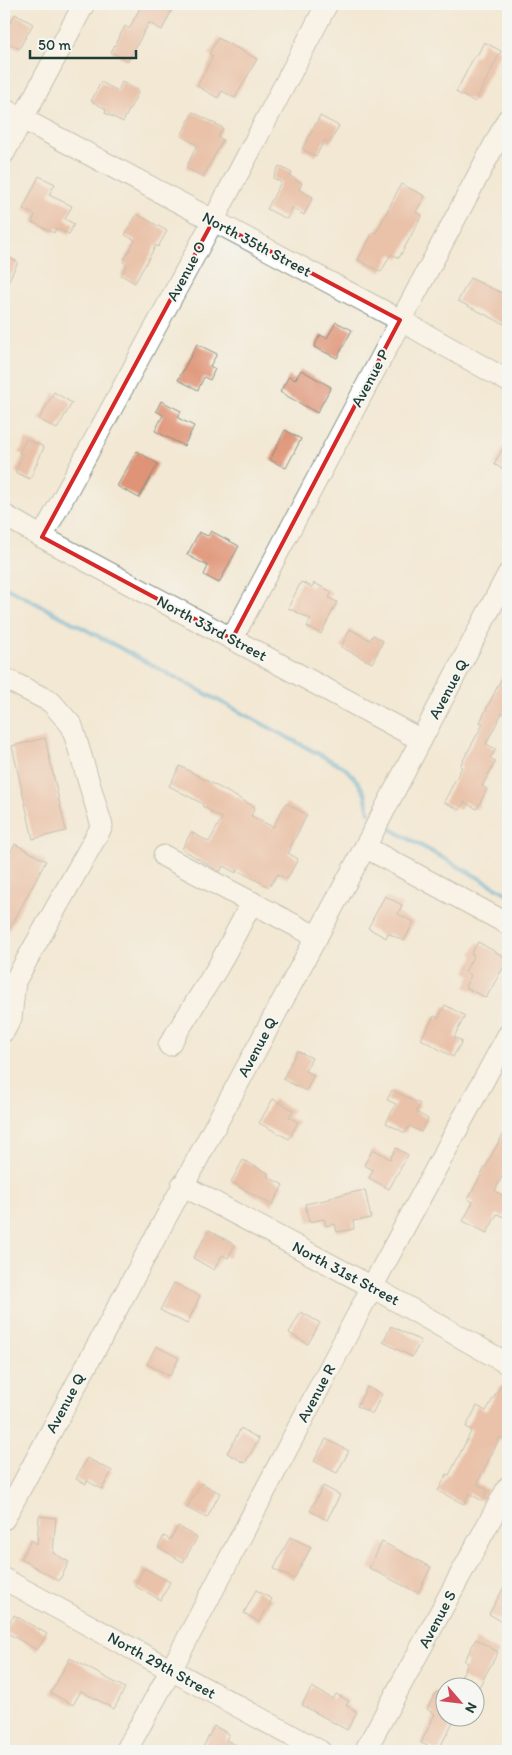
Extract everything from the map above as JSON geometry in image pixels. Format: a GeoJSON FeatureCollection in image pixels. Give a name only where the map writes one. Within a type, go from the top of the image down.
{"type":"FeatureCollection","features":[{"type":"Feature","properties":{"kind":"street"},"geometry":{"type":"LineString","coordinates":[[4,153],[13,114],[84,4]]}},
{"type":"Feature","properties":{"kind":"street","name":"Avenue O"},"geometry":{"type":"LineString","coordinates":[[42,537],[213,221],[327,4]]}},
{"type":"Feature","properties":{"kind":"street","name":"North 35th Street"},"geometry":{"type":"LineString","coordinates":[[13,114],[400,320],[508,381]]}},
{"type":"Feature","properties":{"kind":"street","name":"Avenue P"},"geometry":{"type":"LineString","coordinates":[[232,639],[508,119]]}},
{"type":"Feature","properties":{"kind":"street","name":"North 33rd Street"},"geometry":{"type":"LineString","coordinates":[[4,515],[421,740]]}},
{"type":"Feature","properties":{"kind":"street","name":"Avenue Q"},"geometry":{"type":"LineString","coordinates":[[4,1519],[365,847],[508,574]]}},
{"type":"Feature","properties":{"kind":"street"},"geometry":{"type":"LineString","coordinates":[[4,678],[51,702],[72,726],[102,826],[15,981],[10,1018],[4,1031]]}},
{"type":"Feature","properties":{"kind":"street"},"geometry":{"type":"LineString","coordinates":[[365,847],[508,924]]}},
{"type":"Feature","properties":{"kind":"street"},"geometry":{"type":"LineString","coordinates":[[164,856],[317,936]]}},
{"type":"Feature","properties":{"kind":"street"},"geometry":{"type":"LineString","coordinates":[[169,1044],[218,967],[252,902]]}},
{"type":"Feature","properties":{"kind":"street","name":"Avenue R"},"geometry":{"type":"LineString","coordinates":[[126,1751],[171,1670],[372,1287],[508,1035]]}},
{"type":"Feature","properties":{"kind":"street","name":"North 31st Street"},"geometry":{"type":"LineString","coordinates":[[182,1186],[372,1287],[508,1364]]}},
{"type":"Feature","properties":{"kind":"street","name":"Avenue S"},"geometry":{"type":"LineString","coordinates":[[365,1751],[508,1487]]}},
{"type":"Feature","properties":{"kind":"street","name":"North 29th Street"},"geometry":{"type":"LineString","coordinates":[[4,1579],[320,1751]]}},
{"type":"Feature","properties":{"kind":"highlighted area"},"geometry":{"type":"Polygon","coordinates":[[[213,221],[400,320],[232,639],[42,537],[213,221]]]}},
{"type":"Feature","properties":{"kind":"building"},"geometry":{"type":"Polygon","coordinates":[[[142,4],[175,4],[162,30],[149,23],[128,61],[111,52],[125,26],[129,29],[142,4]]]}},
{"type":"Feature","properties":{"kind":"building"},"geometry":{"type":"Polygon","coordinates":[[[15,14],[33,24],[19,49],[4,40],[4,34],[15,14]]]}},
{"type":"Feature","properties":{"kind":"building"},"geometry":{"type":"Polygon","coordinates":[[[218,38],[257,59],[235,98],[222,91],[218,98],[197,86],[213,56],[209,54],[218,38]]]}},
{"type":"Feature","properties":{"kind":"building"},"geometry":{"type":"Polygon","coordinates":[[[484,42],[501,51],[475,102],[456,92],[475,55],[477,56],[484,42]]]}},
{"type":"Feature","properties":{"kind":"building"},"geometry":{"type":"Polygon","coordinates":[[[101,82],[118,91],[122,82],[139,91],[123,122],[105,113],[106,109],[91,101],[101,82]]]}},
{"type":"Feature","properties":{"kind":"building"},"geometry":{"type":"Polygon","coordinates":[[[193,112],[223,128],[218,137],[223,140],[203,177],[186,168],[197,145],[181,136],[193,112]]]}},
{"type":"Feature","properties":{"kind":"building"},"geometry":{"type":"Polygon","coordinates":[[[320,116],[339,126],[330,143],[325,140],[316,156],[302,149],[320,116]]]}},
{"type":"Feature","properties":{"kind":"building"},"geometry":{"type":"Polygon","coordinates":[[[279,166],[292,173],[290,176],[302,183],[299,190],[313,197],[304,215],[292,208],[287,219],[267,209],[281,182],[273,178],[279,166]]]}},
{"type":"Feature","properties":{"kind":"building"},"geometry":{"type":"Polygon","coordinates":[[[39,176],[55,184],[49,195],[72,206],[65,219],[74,224],[69,234],[56,228],[54,233],[32,222],[35,215],[23,209],[39,176]]]}},
{"type":"Feature","properties":{"kind":"building"},"geometry":{"type":"Polygon","coordinates":[[[401,184],[425,196],[416,212],[422,215],[399,258],[391,254],[381,272],[358,260],[373,232],[376,233],[401,184]]]}},
{"type":"Feature","properties":{"kind":"building"},"geometry":{"type":"Polygon","coordinates":[[[137,214],[167,231],[158,247],[156,245],[135,283],[121,275],[127,265],[123,262],[135,240],[125,235],[137,214]]]}},
{"type":"Feature","properties":{"kind":"building"},"geometry":{"type":"Polygon","coordinates":[[[4,255],[18,262],[4,290],[4,255]]]}},
{"type":"Feature","properties":{"kind":"building"},"geometry":{"type":"Polygon","coordinates":[[[470,278],[508,296],[508,314],[504,324],[458,301],[470,278]]]}},
{"type":"Feature","properties":{"kind":"building"},"geometry":{"type":"Polygon","coordinates":[[[336,322],[352,330],[337,358],[314,347],[320,335],[327,338],[336,322]]]}},
{"type":"Feature","properties":{"kind":"building"},"geometry":{"type":"Polygon","coordinates":[[[197,344],[217,354],[210,366],[215,369],[210,380],[204,377],[198,390],[178,380],[197,344]]]}},
{"type":"Feature","properties":{"kind":"building"},"geometry":{"type":"Polygon","coordinates":[[[301,370],[331,387],[317,413],[280,392],[289,376],[295,380],[301,370]]]}},
{"type":"Feature","properties":{"kind":"building"},"geometry":{"type":"Polygon","coordinates":[[[54,392],[72,403],[57,429],[39,419],[54,392]]]}},
{"type":"Feature","properties":{"kind":"building"},"geometry":{"type":"Polygon","coordinates":[[[161,401],[181,411],[178,418],[194,426],[184,446],[155,431],[163,415],[156,411],[161,401]]]}},
{"type":"Feature","properties":{"kind":"building"},"geometry":{"type":"Polygon","coordinates":[[[285,430],[301,439],[286,468],[270,460],[285,430]]]}},
{"type":"Feature","properties":{"kind":"building"},"geometry":{"type":"Polygon","coordinates":[[[26,439],[44,447],[30,479],[15,472],[23,455],[19,453],[26,439]]]}},
{"type":"Feature","properties":{"kind":"building"},"geometry":{"type":"Polygon","coordinates":[[[508,439],[508,472],[494,464],[508,439]]]}},
{"type":"Feature","properties":{"kind":"building"},"geometry":{"type":"Polygon","coordinates":[[[137,451],[158,464],[139,498],[117,486],[137,451]]]}},
{"type":"Feature","properties":{"kind":"building"},"geometry":{"type":"Polygon","coordinates":[[[211,531],[239,546],[219,583],[204,575],[208,566],[187,555],[199,532],[208,536],[211,531]]]}},
{"type":"Feature","properties":{"kind":"building"},"geometry":{"type":"Polygon","coordinates":[[[301,582],[312,587],[314,583],[332,592],[329,598],[337,602],[321,634],[307,627],[311,619],[288,608],[301,582]]]}},
{"type":"Feature","properties":{"kind":"building"},"geometry":{"type":"Polygon","coordinates":[[[350,629],[370,640],[373,635],[383,641],[372,663],[341,647],[350,629]]]}},
{"type":"Feature","properties":{"kind":"building"},"geometry":{"type":"Polygon","coordinates":[[[508,665],[508,716],[502,713],[486,744],[496,749],[490,758],[496,761],[482,786],[487,789],[477,809],[464,802],[460,810],[444,802],[462,767],[460,766],[483,724],[480,722],[508,665]]]}},
{"type":"Feature","properties":{"kind":"building"},"geometry":{"type":"Polygon","coordinates":[[[45,738],[66,831],[33,839],[12,746],[45,738]]]}},
{"type":"Feature","properties":{"kind":"building"},"geometry":{"type":"Polygon","coordinates":[[[180,766],[255,807],[251,816],[273,827],[286,803],[307,815],[288,853],[298,859],[287,879],[278,874],[269,887],[237,870],[236,873],[223,866],[220,872],[182,849],[191,832],[209,842],[222,818],[210,812],[202,806],[203,804],[169,786],[180,766]]]}},
{"type":"Feature","properties":{"kind":"building"},"geometry":{"type":"Polygon","coordinates":[[[15,844],[46,861],[4,939],[4,865],[15,844]]]}},
{"type":"Feature","properties":{"kind":"building"},"geometry":{"type":"Polygon","coordinates":[[[385,896],[402,905],[398,914],[414,922],[404,941],[388,933],[386,938],[368,928],[385,896]]]}},
{"type":"Feature","properties":{"kind":"building"},"geometry":{"type":"Polygon","coordinates":[[[478,942],[508,959],[486,998],[465,987],[471,975],[465,972],[474,955],[471,954],[478,942]]]}},
{"type":"Feature","properties":{"kind":"building"},"geometry":{"type":"Polygon","coordinates":[[[445,1005],[465,1016],[454,1037],[462,1041],[453,1057],[421,1039],[434,1016],[438,1018],[445,1005]]]}},
{"type":"Feature","properties":{"kind":"building"},"geometry":{"type":"Polygon","coordinates":[[[297,1051],[312,1058],[305,1071],[314,1075],[306,1091],[283,1079],[297,1051]]]}},
{"type":"Feature","properties":{"kind":"building"},"geometry":{"type":"Polygon","coordinates":[[[392,1090],[420,1104],[416,1112],[428,1119],[421,1132],[409,1126],[405,1133],[386,1123],[396,1104],[387,1100],[392,1090]]]}},
{"type":"Feature","properties":{"kind":"building"},"geometry":{"type":"Polygon","coordinates":[[[273,1099],[293,1110],[289,1117],[298,1122],[289,1139],[259,1123],[273,1099]]]}},
{"type":"Feature","properties":{"kind":"building"},"geometry":{"type":"Polygon","coordinates":[[[508,1125],[508,1164],[495,1191],[508,1198],[508,1210],[504,1217],[497,1214],[487,1233],[463,1221],[473,1202],[468,1199],[508,1125]]]}},
{"type":"Feature","properties":{"kind":"building"},"geometry":{"type":"Polygon","coordinates":[[[396,1148],[408,1155],[389,1189],[369,1178],[373,1170],[364,1165],[373,1149],[390,1159],[396,1148]]]}},
{"type":"Feature","properties":{"kind":"building"},"geometry":{"type":"Polygon","coordinates":[[[243,1160],[268,1173],[267,1176],[283,1185],[272,1205],[231,1182],[243,1160]]]}},
{"type":"Feature","properties":{"kind":"building"},"geometry":{"type":"Polygon","coordinates":[[[365,1190],[371,1218],[353,1221],[354,1229],[337,1232],[335,1224],[326,1226],[324,1219],[309,1222],[305,1204],[365,1190]]]}},
{"type":"Feature","properties":{"kind":"building"},"geometry":{"type":"Polygon","coordinates":[[[209,1230],[235,1245],[228,1258],[222,1255],[214,1270],[193,1258],[209,1230]]]}},
{"type":"Feature","properties":{"kind":"building"},"geometry":{"type":"Polygon","coordinates":[[[174,1283],[200,1296],[187,1324],[160,1310],[174,1283]]]}},
{"type":"Feature","properties":{"kind":"building"},"geometry":{"type":"Polygon","coordinates":[[[301,1312],[320,1323],[308,1344],[289,1333],[301,1312]]]}},
{"type":"Feature","properties":{"kind":"building"},"geometry":{"type":"Polygon","coordinates":[[[391,1326],[421,1341],[412,1357],[383,1342],[391,1326]]]}},
{"type":"Feature","properties":{"kind":"building"},"geometry":{"type":"Polygon","coordinates":[[[156,1346],[179,1358],[170,1376],[147,1364],[156,1346]]]}},
{"type":"Feature","properties":{"kind":"building"},"geometry":{"type":"Polygon","coordinates":[[[501,1385],[508,1389],[508,1434],[505,1440],[500,1437],[477,1484],[488,1490],[482,1501],[469,1493],[464,1504],[438,1491],[447,1474],[449,1475],[472,1430],[466,1427],[477,1406],[486,1411],[501,1385]]]}},
{"type":"Feature","properties":{"kind":"building"},"geometry":{"type":"Polygon","coordinates":[[[367,1387],[382,1394],[372,1414],[357,1406],[367,1387]]]}},
{"type":"Feature","properties":{"kind":"building"},"geometry":{"type":"Polygon","coordinates":[[[241,1428],[259,1439],[245,1463],[227,1453],[241,1428]]]}},
{"type":"Feature","properties":{"kind":"building"},"geometry":{"type":"Polygon","coordinates":[[[326,1439],[349,1451],[337,1473],[314,1461],[326,1439]]]}},
{"type":"Feature","properties":{"kind":"building"},"geometry":{"type":"Polygon","coordinates":[[[87,1458],[112,1471],[102,1489],[87,1481],[86,1484],[76,1479],[87,1458]]]}},
{"type":"Feature","properties":{"kind":"building"},"geometry":{"type":"Polygon","coordinates":[[[201,1483],[220,1493],[207,1518],[187,1508],[201,1483]]]}},
{"type":"Feature","properties":{"kind":"building"},"geometry":{"type":"Polygon","coordinates":[[[323,1486],[340,1495],[327,1520],[310,1511],[323,1486]]]}},
{"type":"Feature","properties":{"kind":"building"},"geometry":{"type":"Polygon","coordinates":[[[39,1516],[56,1518],[53,1553],[69,1562],[59,1581],[21,1559],[31,1540],[37,1544],[39,1516]]]}},
{"type":"Feature","properties":{"kind":"building"},"geometry":{"type":"Polygon","coordinates":[[[178,1526],[197,1538],[183,1562],[158,1547],[164,1536],[170,1540],[178,1526]]]}},
{"type":"Feature","properties":{"kind":"building"},"geometry":{"type":"Polygon","coordinates":[[[290,1537],[311,1547],[294,1579],[274,1569],[290,1537]]]}},
{"type":"Feature","properties":{"kind":"building"},"geometry":{"type":"Polygon","coordinates":[[[382,1542],[431,1567],[418,1593],[369,1568],[382,1542]]]}},
{"type":"Feature","properties":{"kind":"building"},"geometry":{"type":"Polygon","coordinates":[[[144,1568],[170,1582],[161,1600],[135,1586],[144,1568]]]}},
{"type":"Feature","properties":{"kind":"building"},"geometry":{"type":"Polygon","coordinates":[[[508,1580],[508,1625],[489,1614],[508,1580]]]}},
{"type":"Feature","properties":{"kind":"building"},"geometry":{"type":"Polygon","coordinates":[[[256,1590],[272,1599],[259,1622],[244,1613],[256,1590]]]}},
{"type":"Feature","properties":{"kind":"building"},"geometry":{"type":"Polygon","coordinates":[[[14,1615],[47,1634],[37,1650],[4,1631],[14,1615]]]}},
{"type":"Feature","properties":{"kind":"building"},"geometry":{"type":"Polygon","coordinates":[[[476,1639],[498,1652],[484,1678],[461,1677],[468,1663],[464,1661],[476,1639]]]}},
{"type":"Feature","properties":{"kind":"building"},"geometry":{"type":"Polygon","coordinates":[[[70,1658],[125,1688],[114,1709],[81,1691],[73,1705],[51,1693],[70,1658]]]}},
{"type":"Feature","properties":{"kind":"building"},"geometry":{"type":"Polygon","coordinates":[[[312,1687],[333,1699],[336,1694],[349,1701],[346,1705],[357,1712],[347,1730],[302,1705],[312,1687]]]}},
{"type":"Feature","properties":{"kind":"building"},"geometry":{"type":"Polygon","coordinates":[[[434,1696],[434,1713],[427,1709],[434,1696]]]}},
{"type":"Feature","properties":{"kind":"building"},"geometry":{"type":"Polygon","coordinates":[[[434,1716],[434,1728],[450,1728],[438,1751],[421,1743],[434,1716]]]}},
{"type":"Feature","properties":{"kind":"building"},"geometry":{"type":"Polygon","coordinates":[[[214,1726],[229,1734],[226,1740],[248,1751],[201,1751],[214,1726]]]}},
{"type":"Feature","properties":{"kind":"waterway"},"geometry":{"type":"LineString","coordinates":[[4,586],[345,768],[358,782],[365,794],[369,812]]}},
{"type":"Feature","properties":{"kind":"waterway"},"geometry":{"type":"LineString","coordinates":[[389,828],[508,894]]}}]}
